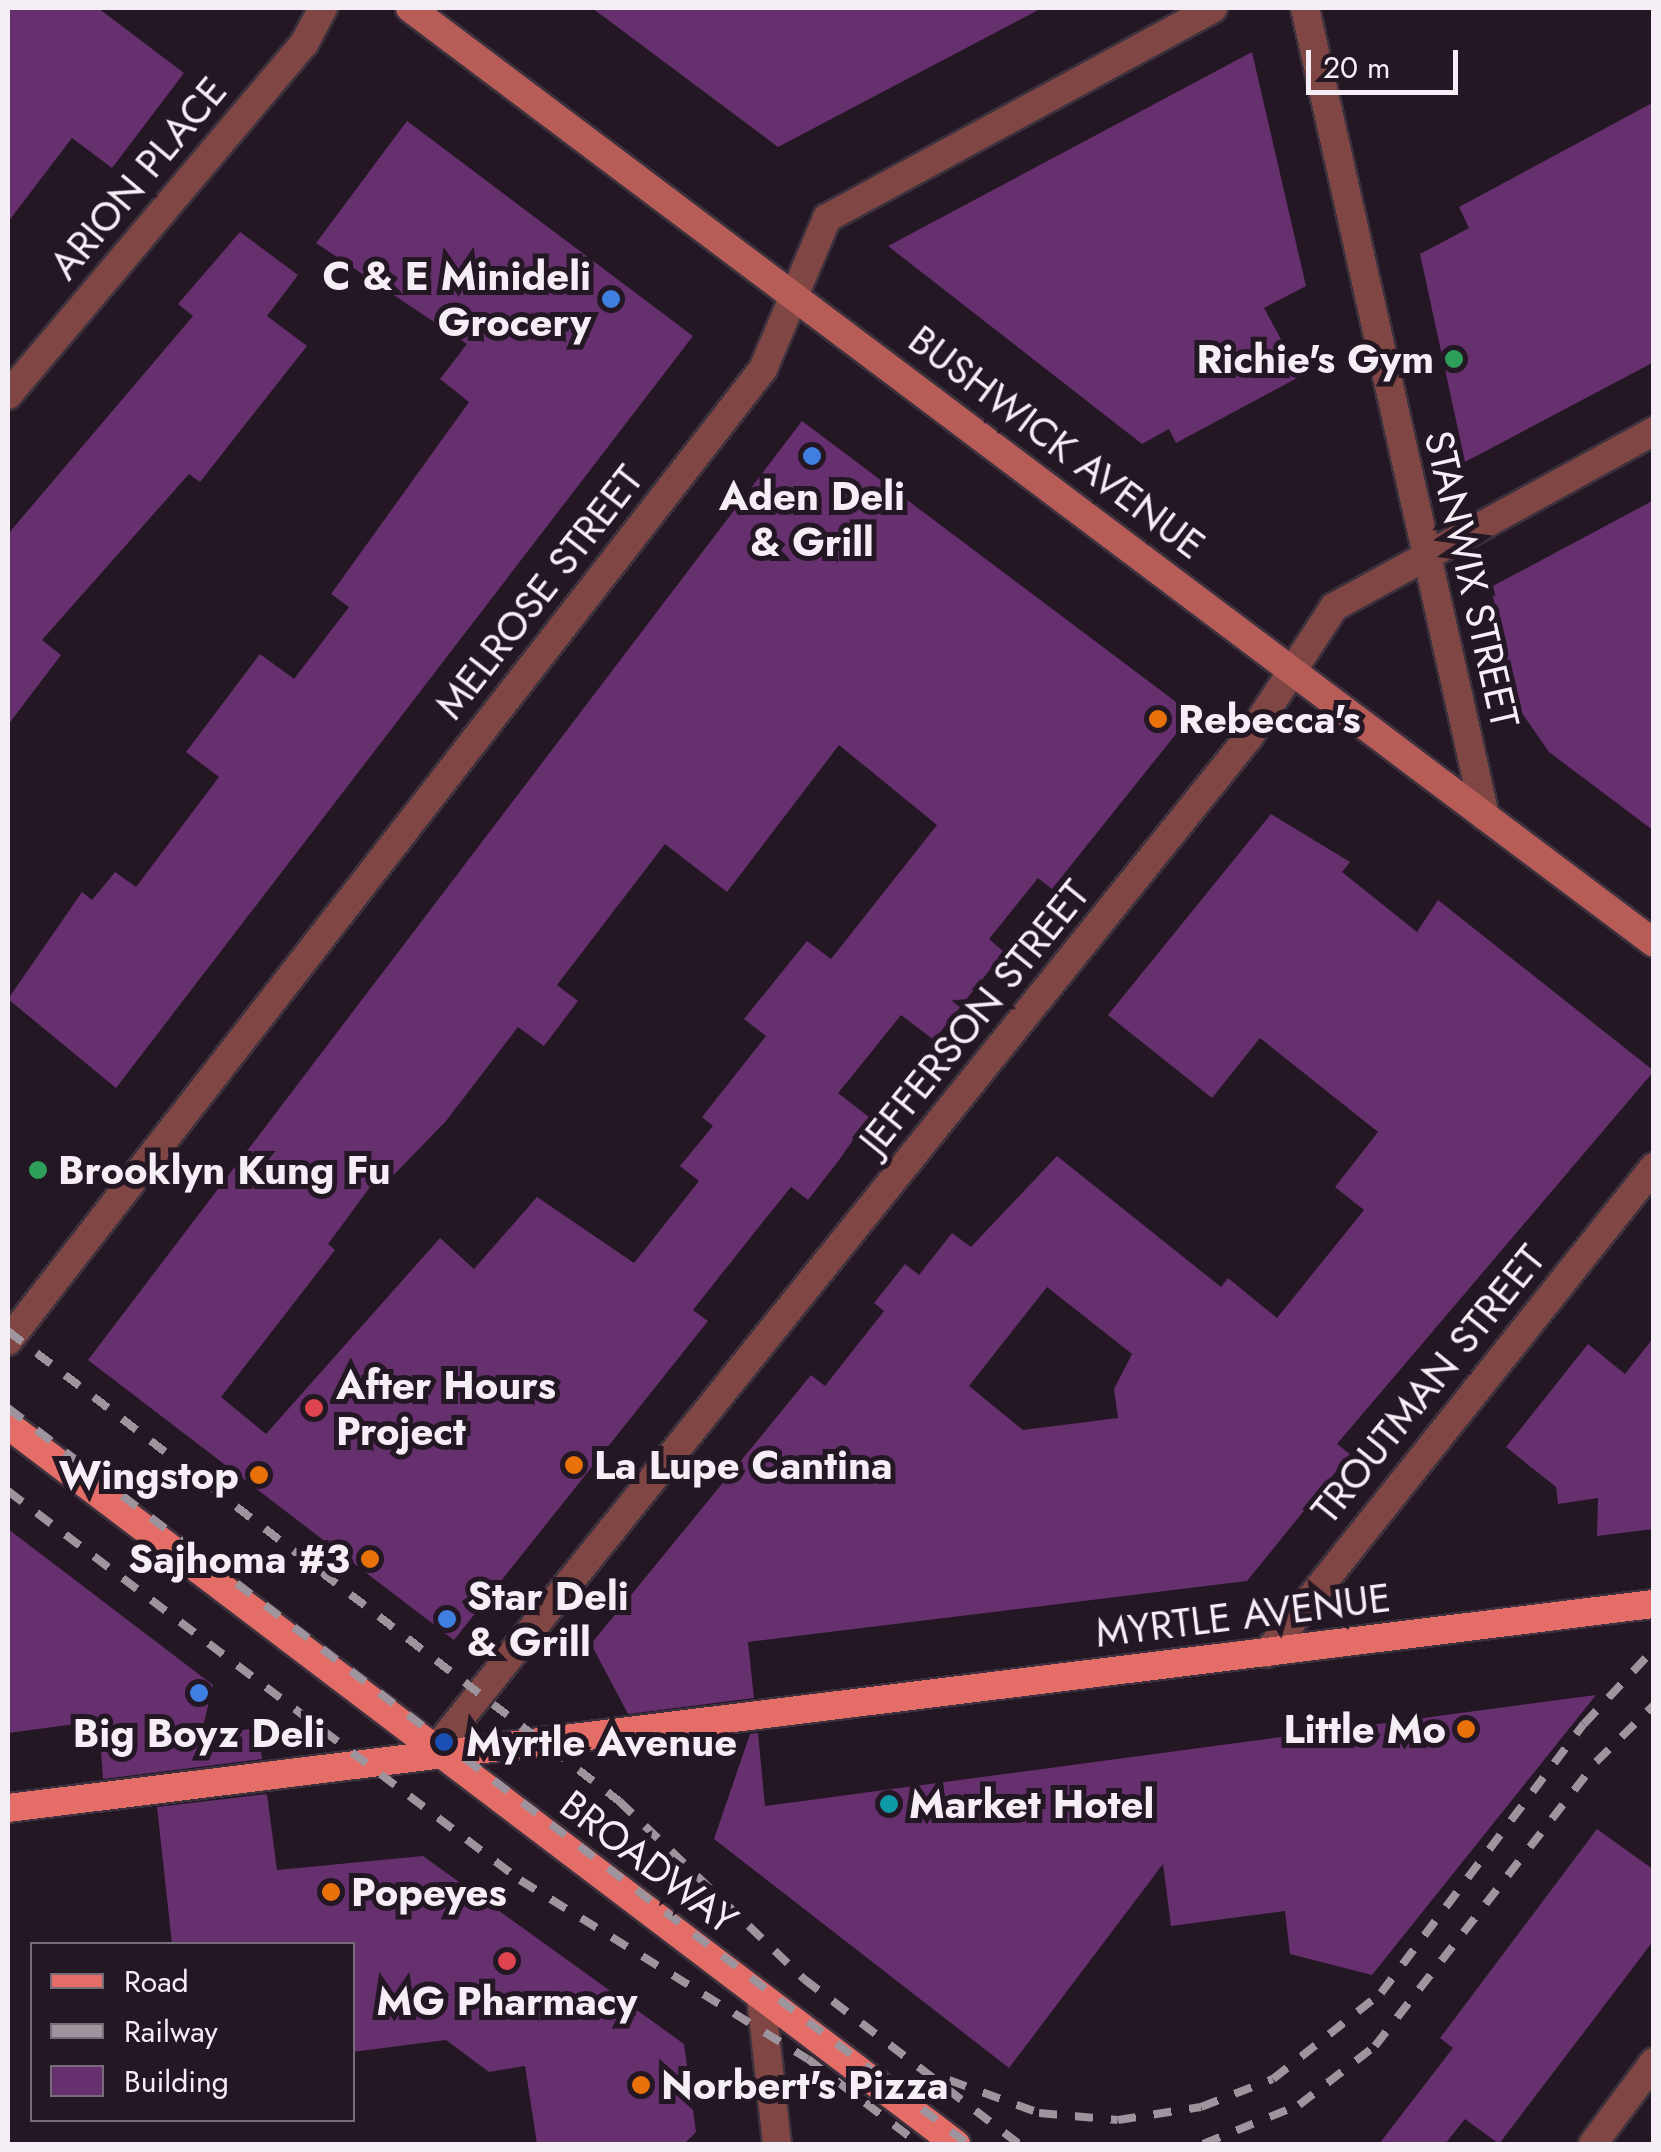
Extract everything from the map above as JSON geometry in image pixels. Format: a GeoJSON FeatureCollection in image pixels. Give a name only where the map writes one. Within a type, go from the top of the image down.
{"type":"FeatureCollection","features":[{"type":"Feature","properties":{"kind":"main road","name":"BUSHWICK AVENUE"},"geometry":{"type":"LineString","coordinates":[[410,8],[1654,943]]}},
{"type":"Feature","properties":{"kind":"main road","name":"BROADWAY"},"geometry":{"type":"LineString","coordinates":[[8,1425],[956,2144]]}},
{"type":"Feature","properties":{"kind":"main road","name":"MYRTLE AVENUE"},"geometry":{"type":"LineString","coordinates":[[8,1808],[434,1751],[1654,1604]]}},
{"type":"Feature","properties":{"kind":"street","name":"ARION PLACE"},"geometry":{"type":"LineString","coordinates":[[8,396],[304,44],[323,8]]}},
{"type":"Feature","properties":{"kind":"street","name":"MELROSE STREET"},"geometry":{"type":"LineString","coordinates":[[8,1340],[763,369],[828,218],[1214,8]]}},
{"type":"Feature","properties":{"kind":"street","name":"STANWIX STREET"},"geometry":{"type":"LineString","coordinates":[[1306,8],[1485,816]]}},
{"type":"Feature","properties":{"kind":"street","name":"JEFFERSON STREET"},"geometry":{"type":"LineString","coordinates":[[434,1751],[1249,737],[1334,606],[1654,431]]}},
{"type":"Feature","properties":{"kind":"street","name":"TROUTMAN STREET"},"geometry":{"type":"LineString","coordinates":[[1267,1653],[1654,1167]]}},
{"type":"Feature","properties":{"kind":"street"},"geometry":{"type":"LineString","coordinates":[[762,1998],[777,2144]]}},
{"type":"Feature","properties":{"kind":"street"},"geometry":{"type":"LineString","coordinates":[[1593,2144],[1654,2062]]}},
{"type":"Feature","properties":{"kind":"building"},"geometry":{"type":"Polygon","coordinates":[[[8,8],[98,8],[184,73],[112,168],[72,138],[8,222],[8,8]]]}},
{"type":"Feature","properties":{"kind":"building"},"geometry":{"type":"Polygon","coordinates":[[[592,8],[1042,8],[778,147],[592,8]]]}},
{"type":"Feature","properties":{"kind":"building"},"geometry":{"type":"Polygon","coordinates":[[[1252,52],[1306,286],[1264,308],[1301,376],[1176,443],[1169,429],[1142,444],[888,246],[1252,52]]]}},
{"type":"Feature","properties":{"kind":"building"},"geometry":{"type":"Polygon","coordinates":[[[1654,102],[1654,362],[1465,462],[1420,254],[1469,228],[1459,207],[1654,102]]]}},
{"type":"Feature","properties":{"kind":"building"},"geometry":{"type":"Polygon","coordinates":[[[407,121],[693,336],[116,1088],[8,999],[82,892],[92,900],[115,872],[136,887],[219,777],[186,752],[260,654],[294,679],[349,607],[331,594],[469,402],[440,379],[467,344],[316,243],[407,121]]]}},
{"type":"Feature","properties":{"kind":"building"},"geometry":{"type":"Polygon","coordinates":[[[240,232],[298,275],[267,316],[307,346],[200,482],[189,474],[42,640],[61,655],[8,725],[8,534],[193,316],[178,304],[240,232]]]}},
{"type":"Feature","properties":{"kind":"building"},"geometry":{"type":"Polygon","coordinates":[[[802,421],[1192,714],[1052,889],[1038,878],[989,939],[1004,952],[934,1040],[901,1015],[838,1093],[869,1117],[839,1160],[808,1200],[791,1187],[758,1228],[693,1310],[708,1321],[454,1640],[88,1360],[802,421]],[[839,745],[727,892],[665,844],[557,985],[578,1001],[544,1046],[518,1027],[446,1121],[384,1185],[376,1179],[328,1244],[335,1250],[221,1397],[266,1434],[440,1238],[474,1269],[537,1197],[634,1263],[699,1181],[680,1166],[713,1126],[702,1117],[766,1036],[744,1019],[807,941],[831,959],[937,825],[839,745]]]}},
{"type":"Feature","properties":{"kind":"building"},"geometry":{"type":"Polygon","coordinates":[[[1654,500],[1654,831],[1549,752],[1517,706],[1491,587],[1654,500]]]}},
{"type":"Feature","properties":{"kind":"building"},"geometry":{"type":"Polygon","coordinates":[[[1271,814],[1350,862],[1342,872],[1417,932],[1438,900],[1654,1071],[1337,1444],[1350,1454],[1247,1581],[748,1642],[754,1698],[628,1714],[591,1644],[811,1375],[825,1386],[884,1311],[874,1303],[905,1264],[919,1275],[952,1233],[971,1247],[1057,1156],[1221,1287],[1228,1278],[1277,1318],[1364,1210],[1335,1187],[1378,1132],[1260,1038],[1212,1098],[1108,1015],[1271,814]],[[1047,1287],[969,1386],[1023,1430],[1118,1418],[1114,1389],[1132,1354],[1047,1287]]]}},
{"type":"Feature","properties":{"kind":"building"},"geometry":{"type":"Polygon","coordinates":[[[1654,1337],[1654,1529],[1597,1536],[1598,1498],[1558,1504],[1556,1487],[1506,1447],[1588,1344],[1625,1374],[1654,1337]]]}},
{"type":"Feature","properties":{"kind":"building"},"geometry":{"type":"Polygon","coordinates":[[[8,1529],[213,1685],[201,1735],[258,1728],[262,1759],[103,1779],[99,1721],[8,1733],[8,1529]]]}},
{"type":"Feature","properties":{"kind":"building"},"geometry":{"type":"Polygon","coordinates":[[[1596,1695],[1372,1975],[1290,1954],[1285,1911],[1171,1926],[1163,1864],[1009,2068],[714,1839],[750,1734],[732,1736],[758,1733],[765,1806],[1596,1695]]]}},
{"type":"Feature","properties":{"kind":"building"},"geometry":{"type":"Polygon","coordinates":[[[267,1794],[277,1870],[423,1856],[684,2044],[696,2132],[684,2144],[537,2144],[525,2066],[489,2072],[446,2040],[355,2052],[355,1942],[172,1942],[157,1807],[267,1794]]]}},
{"type":"Feature","properties":{"kind":"building"},"geometry":{"type":"Polygon","coordinates":[[[1597,1829],[1654,1870],[1654,1940],[1499,2144],[1465,2119],[1445,2144],[1379,2144],[1453,2048],[1440,2038],[1597,1829]]]}},
{"type":"Feature","properties":{"kind":"railway"},"geometry":{"type":"LineString","coordinates":[[8,1331],[619,1801],[804,1979],[1019,2144]]}},
{"type":"Feature","properties":{"kind":"railway"},"geometry":{"type":"LineString","coordinates":[[8,1408],[968,2144]]}},
{"type":"Feature","properties":{"kind":"railway"},"geometry":{"type":"LineString","coordinates":[[8,1491],[520,1880],[808,2059],[919,2144]]}},
{"type":"Feature","properties":{"kind":"railway"},"geometry":{"type":"LineString","coordinates":[[949,2080],[1039,2113],[1118,2120],[1201,2107],[1273,2079],[1381,1993],[1584,1724],[1654,1649]]}},
{"type":"Feature","properties":{"kind":"railway"},"geometry":{"type":"LineString","coordinates":[[1203,2144],[1299,2105],[1375,2046],[1596,1762],[1654,1705]]}},
{"type":"Feature","properties":{"kind":"place","name":"C & E Minideli Grocery"},"geometry":{"type":"Point","coordinates":[611,299]}},
{"type":"Feature","properties":{"kind":"place","name":"Richie's Gym"},"geometry":{"type":"Point","coordinates":[1454,359]}},
{"type":"Feature","properties":{"kind":"place","name":"Aden Deli & Grill"},"geometry":{"type":"Point","coordinates":[812,456]}},
{"type":"Feature","properties":{"kind":"place","name":"Rebecca's"},"geometry":{"type":"Point","coordinates":[1158,719]}},
{"type":"Feature","properties":{"kind":"place","name":"Brooklyn Kung Fu"},"geometry":{"type":"Point","coordinates":[38,1170]}},
{"type":"Feature","properties":{"kind":"place","name":"After Hours Project"},"geometry":{"type":"Point","coordinates":[314,1408]}},
{"type":"Feature","properties":{"kind":"place","name":"La Lupe Cantina"},"geometry":{"type":"Point","coordinates":[574,1465]}},
{"type":"Feature","properties":{"kind":"place","name":"Wingstop"},"geometry":{"type":"Point","coordinates":[259,1475]}},
{"type":"Feature","properties":{"kind":"place","name":"Sajhoma #3"},"geometry":{"type":"Point","coordinates":[370,1559]}},
{"type":"Feature","properties":{"kind":"place","name":"Star Deli & Grill"},"geometry":{"type":"Point","coordinates":[447,1619]}},
{"type":"Feature","properties":{"kind":"place","name":"Big Boyz Deli"},"geometry":{"type":"Point","coordinates":[199,1693]}},
{"type":"Feature","properties":{"kind":"place","name":"Little Mo"},"geometry":{"type":"Point","coordinates":[1466,1729]}},
{"type":"Feature","properties":{"kind":"place","name":"Myrtle Avenue"},"geometry":{"type":"Point","coordinates":[444,1742]}},
{"type":"Feature","properties":{"kind":"place","name":"Market Hotel"},"geometry":{"type":"Point","coordinates":[889,1804]}},
{"type":"Feature","properties":{"kind":"place","name":"Popeyes"},"geometry":{"type":"Point","coordinates":[331,1892]}},
{"type":"Feature","properties":{"kind":"place","name":"MG Pharmacy"},"geometry":{"type":"Point","coordinates":[507,1961]}},
{"type":"Feature","properties":{"kind":"place","name":"Norbert's Pizza"},"geometry":{"type":"Point","coordinates":[641,2085]}}]}
